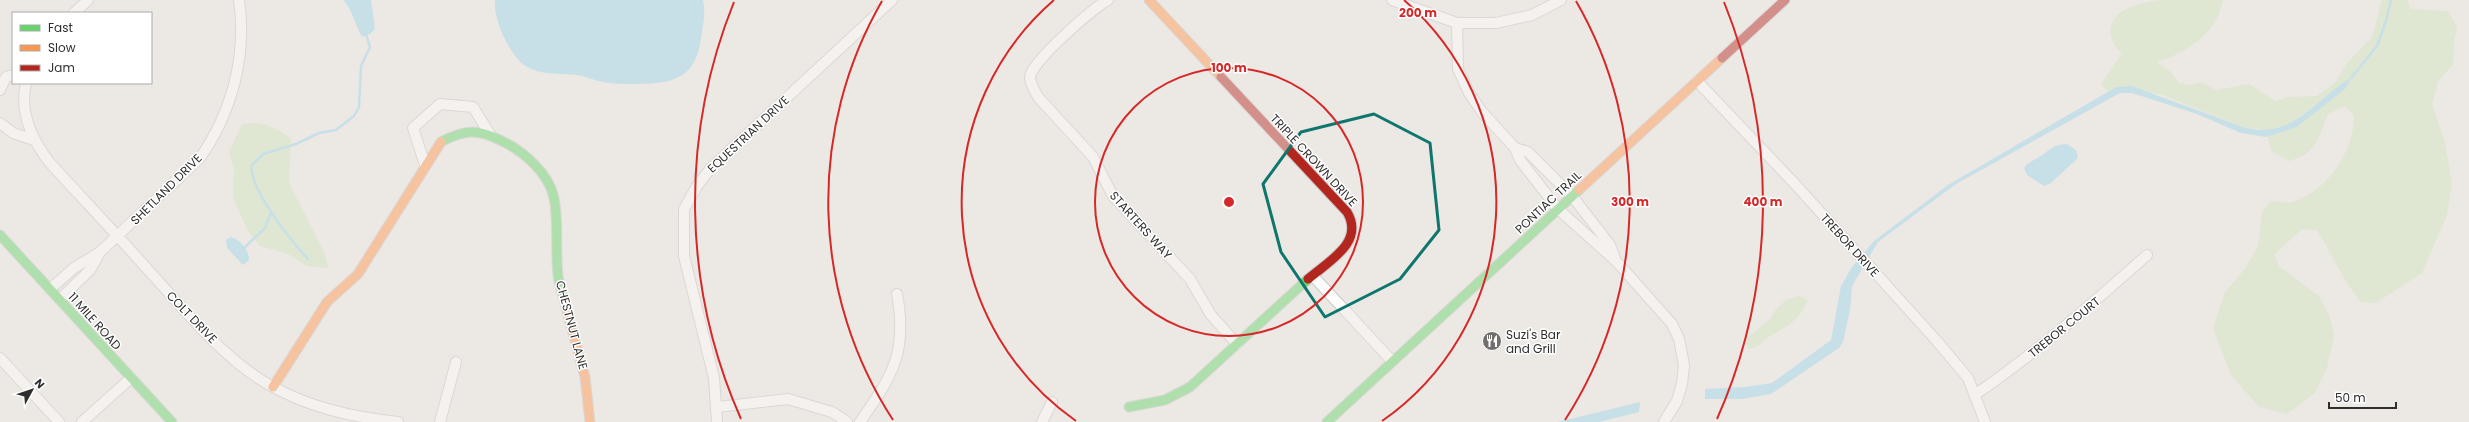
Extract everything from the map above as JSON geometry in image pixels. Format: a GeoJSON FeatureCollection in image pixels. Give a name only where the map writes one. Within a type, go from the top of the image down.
{"type":"FeatureCollection","features":[{"type":"Feature","properties":{"kind":"street"},"geometry":{"type":"LineString","coordinates":[[75,12],[88,0]]}},
{"type":"Feature","properties":{"kind":"street","name":"SHETLAND DRIVE"},"geometry":{"type":"LineString","coordinates":[[50,289],[74,268],[100,252],[200,158],[219,126],[231,95],[239,66],[242,22],[239,0]]}},
{"type":"Feature","properties":{"kind":"street","name":"EQUESTRIAN DRIVE"},"geometry":{"type":"LineString","coordinates":[[717,422],[718,407],[714,378],[684,256],[684,209],[697,186],[711,168],[892,0]]}},
{"type":"Feature","properties":{"kind":"street","name":"STARTERS WAY"},"geometry":{"type":"LineString","coordinates":[[1108,0],[1081,21],[1037,63],[1030,77],[1032,85],[1038,97],[1094,156],[1113,196],[1190,279],[1211,315],[1237,344]]}},
{"type":"Feature","properties":{"kind":"street","name":"TRIPLE CROWN DRIVE"},"geometry":{"type":"LineString","coordinates":[[1129,407],[1165,400],[1178,395],[1190,387],[1313,276],[1352,237],[1354,231],[1352,220],[1149,0]]}},
{"type":"Feature","properties":{"kind":"street"},"geometry":{"type":"LineString","coordinates":[[1392,0],[1457,23],[1496,23],[1524,17],[1561,0]]}},
{"type":"Feature","properties":{"kind":"street","name":"PONTIAC TRAIL"},"geometry":{"type":"LineString","coordinates":[[1327,422],[1785,0]]}},
{"type":"Feature","properties":{"kind":"street"},"geometry":{"type":"LineString","coordinates":[[1457,23],[1458,69],[1469,93],[1482,112],[1515,148],[1520,160],[1558,209],[1616,261],[1664,313],[1672,324],[1679,339],[1684,365],[1682,384],[1677,401],[1664,422]]}},
{"type":"Feature","properties":{"kind":"street"},"geometry":{"type":"LineString","coordinates":[[0,90],[6,77],[12,75]]}},
{"type":"Feature","properties":{"kind":"street","name":"TREBOR DRIVE"},"geometry":{"type":"LineString","coordinates":[[1697,81],[1853,248],[1966,374],[1976,394],[1985,422]]}},
{"type":"Feature","properties":{"kind":"street","name":"COLT DRIVE"},"geometry":{"type":"LineString","coordinates":[[26,84],[26,114],[34,140],[50,162],[208,334],[238,362],[273,387],[308,403],[354,419],[398,422]]}},
{"type":"Feature","properties":{"kind":"street"},"geometry":{"type":"LineString","coordinates":[[425,165],[413,128],[440,104],[474,107],[491,136]]}},
{"type":"Feature","properties":{"kind":"street"},"geometry":{"type":"LineString","coordinates":[[0,123],[13,133],[34,140]]}},
{"type":"Feature","properties":{"kind":"street","name":"CHESTNUT LANE"},"geometry":{"type":"LineString","coordinates":[[273,387],[327,302],[358,274],[440,143],[456,134],[475,131],[491,136],[520,150],[542,174],[554,197],[558,276],[585,377],[590,422]]}},
{"type":"Feature","properties":{"kind":"street"},"geometry":{"type":"LineString","coordinates":[[1515,148],[1528,152],[1572,196],[1610,245],[1616,261]]}},
{"type":"Feature","properties":{"kind":"street","name":"11 MILE ROAD"},"geometry":{"type":"LineString","coordinates":[[0,235],[172,422]]}},
{"type":"Feature","properties":{"kind":"street","name":"SHETLAND DRIVE"},"geometry":{"type":"LineString","coordinates":[[60,299],[90,270],[100,252]]}},
{"type":"Feature","properties":{"kind":"street","name":"TREBOR COURT"},"geometry":{"type":"LineString","coordinates":[[1976,394],[2013,368],[2103,295],[2147,255]]}},
{"type":"Feature","properties":{"kind":"street"},"geometry":{"type":"LineString","coordinates":[[1313,276],[1392,361]]}},
{"type":"Feature","properties":{"kind":"street"},"geometry":{"type":"LineString","coordinates":[[860,422],[888,380],[900,345],[901,316],[897,294]]}},
{"type":"Feature","properties":{"kind":"street"},"geometry":{"type":"LineString","coordinates":[[0,358],[59,422]]}},
{"type":"Feature","properties":{"kind":"street"},"geometry":{"type":"LineString","coordinates":[[440,422],[456,362]]}},
{"type":"Feature","properties":{"kind":"street"},"geometry":{"type":"LineString","coordinates":[[82,422],[131,378]]}},
{"type":"Feature","properties":{"kind":"street"},"geometry":{"type":"LineString","coordinates":[[718,407],[788,399],[832,412],[847,422]]}},
{"type":"Feature","properties":{"kind":"street"},"geometry":{"type":"LineString","coordinates":[[1042,422],[1052,402]]}},
{"type":"Feature","properties":{"kind":"highlighted area"},"geometry":{"type":"Polygon","coordinates":[[[1374,114],[1430,143],[1439,230],[1400,279],[1325,317],[1281,252],[1263,184],[1301,132],[1374,114]]]}},
{"type":"Feature","properties":{"kind":"green space"},"geometry":{"type":"Polygon","coordinates":[[[2160,0],[2223,0],[2220,12],[2207,32],[2189,48],[2178,54],[2156,62],[2171,72],[2179,83],[2190,85],[2201,82],[2216,90],[2249,84],[2275,101],[2289,97],[2317,96],[2335,83],[2347,63],[2372,37],[2382,0],[2408,0],[2410,9],[2448,11],[2457,27],[2454,44],[2453,65],[2438,81],[2432,104],[2445,142],[2452,183],[2447,215],[2422,273],[2376,303],[2361,302],[2343,276],[2317,230],[2302,229],[2275,254],[2279,266],[2319,296],[2329,315],[2334,335],[2327,368],[2315,393],[2287,414],[2259,407],[2231,375],[2213,328],[2225,292],[2244,270],[2258,246],[2262,212],[2271,201],[2291,203],[2317,189],[2328,179],[2344,156],[2353,130],[2354,116],[2345,106],[2328,114],[2319,137],[2311,149],[2298,158],[2289,161],[2271,151],[2266,130],[2243,127],[2160,94],[2116,87],[2108,91],[2101,84],[2122,53],[2113,43],[2111,37],[2114,19],[2118,14],[2128,8],[2160,0]]]}},
{"type":"Feature","properties":{"kind":"green space"},"geometry":{"type":"Polygon","coordinates":[[[249,123],[272,127],[291,139],[289,183],[325,254],[328,268],[307,266],[288,254],[260,246],[248,231],[233,198],[234,170],[229,152],[242,124],[249,123]]]}},
{"type":"Feature","properties":{"kind":"green space"},"geometry":{"type":"Polygon","coordinates":[[[1799,296],[1808,300],[1797,318],[1788,326],[1767,338],[1758,346],[1749,349],[1745,340],[1771,318],[1776,309],[1786,300],[1799,296]]]}},
{"type":"Feature","properties":{"kind":"water"},"geometry":{"type":"Polygon","coordinates":[[[343,0],[371,0],[375,29],[370,34],[362,37],[352,13],[343,0]]]}},
{"type":"Feature","properties":{"kind":"water"},"geometry":{"type":"Polygon","coordinates":[[[495,0],[703,0],[704,20],[698,53],[687,71],[680,76],[661,82],[632,84],[613,83],[598,81],[577,75],[537,71],[524,65],[518,60],[503,35],[499,26],[495,8],[495,0]]]}},
{"type":"Feature","properties":{"kind":"water"},"geometry":{"type":"Polygon","coordinates":[[[2351,78],[2345,89],[2297,127],[2266,137],[2241,133],[2197,114],[2132,93],[2120,93],[1956,184],[1878,242],[1852,286],[1850,310],[1843,342],[1839,348],[1771,394],[1742,399],[1705,399],[1705,389],[1745,387],[1772,383],[1831,340],[1841,286],[1852,267],[1874,241],[1948,185],[2116,87],[2132,86],[2243,127],[2261,130],[2276,128],[2290,123],[2302,116],[2351,78]]]}},
{"type":"Feature","properties":{"kind":"water"},"geometry":{"type":"Polygon","coordinates":[[[2067,144],[2076,150],[2078,158],[2051,183],[2044,186],[2027,175],[2024,168],[2029,163],[2054,147],[2067,144]]]}},
{"type":"Feature","properties":{"kind":"water"},"geometry":{"type":"Polygon","coordinates":[[[231,237],[235,238],[241,243],[248,253],[249,260],[243,265],[227,248],[226,240],[231,237]]]}},
{"type":"Feature","properties":{"kind":"water"},"geometry":{"type":"Polygon","coordinates":[[[1640,402],[1639,412],[1599,422],[1558,422],[1640,402]]]}},
{"type":"Feature","properties":{"kind":"waterway"},"geometry":{"type":"LineString","coordinates":[[2351,78],[2377,46],[2386,21],[2391,0]]}},
{"type":"Feature","properties":{"kind":"waterway"},"geometry":{"type":"LineString","coordinates":[[308,259],[292,241],[264,201],[257,187],[253,175],[252,165],[263,154],[296,144],[319,133],[336,130],[354,116],[359,107],[361,66],[370,47],[366,34]]}},
{"type":"Feature","properties":{"kind":"waterway"},"geometry":{"type":"LineString","coordinates":[[243,249],[265,228],[271,213]]}},
{"type":"Feature","properties":{"kind":"traffic: fast"},"geometry":{"type":"LineString","coordinates":[[441,142],[464,133],[471,132],[485,134],[510,145],[526,157],[541,172],[547,180],[554,198],[558,275],[566,307]]}},
{"type":"Feature","properties":{"kind":"traffic: fast"},"geometry":{"type":"LineString","coordinates":[[1327,422],[1579,190]]}},
{"type":"Feature","properties":{"kind":"traffic: fast"},"geometry":{"type":"LineString","coordinates":[[0,235],[172,422]]}},
{"type":"Feature","properties":{"kind":"traffic: fast"},"geometry":{"type":"LineString","coordinates":[[1129,407],[1165,400],[1190,387],[1308,279]]}},
{"type":"Feature","properties":{"kind":"traffic: slow"},"geometry":{"type":"LineString","coordinates":[[1149,0],[1221,77]]}},
{"type":"Feature","properties":{"kind":"traffic: slow"},"geometry":{"type":"LineString","coordinates":[[1579,190],[1722,58]]}},
{"type":"Feature","properties":{"kind":"traffic: slow"},"geometry":{"type":"LineString","coordinates":[[273,387],[327,302],[358,274],[441,142]]}},
{"type":"Feature","properties":{"kind":"traffic: slow"},"geometry":{"type":"LineString","coordinates":[[566,307],[585,377],[590,422]]}},
{"type":"Feature","properties":{"kind":"traffic: jam"},"geometry":{"type":"LineString","coordinates":[[1722,58],[1785,0]]}},
{"type":"Feature","properties":{"kind":"traffic: jam"},"geometry":{"type":"LineString","coordinates":[[1221,77],[1347,212],[1351,223],[1351,233],[1348,242],[1334,258],[1308,279]]}},
{"type":"Feature","properties":{"kind":"place","name":"Suzi's Bar and Grill"},"geometry":{"type":"Point","coordinates":[1492,341]}}]}
